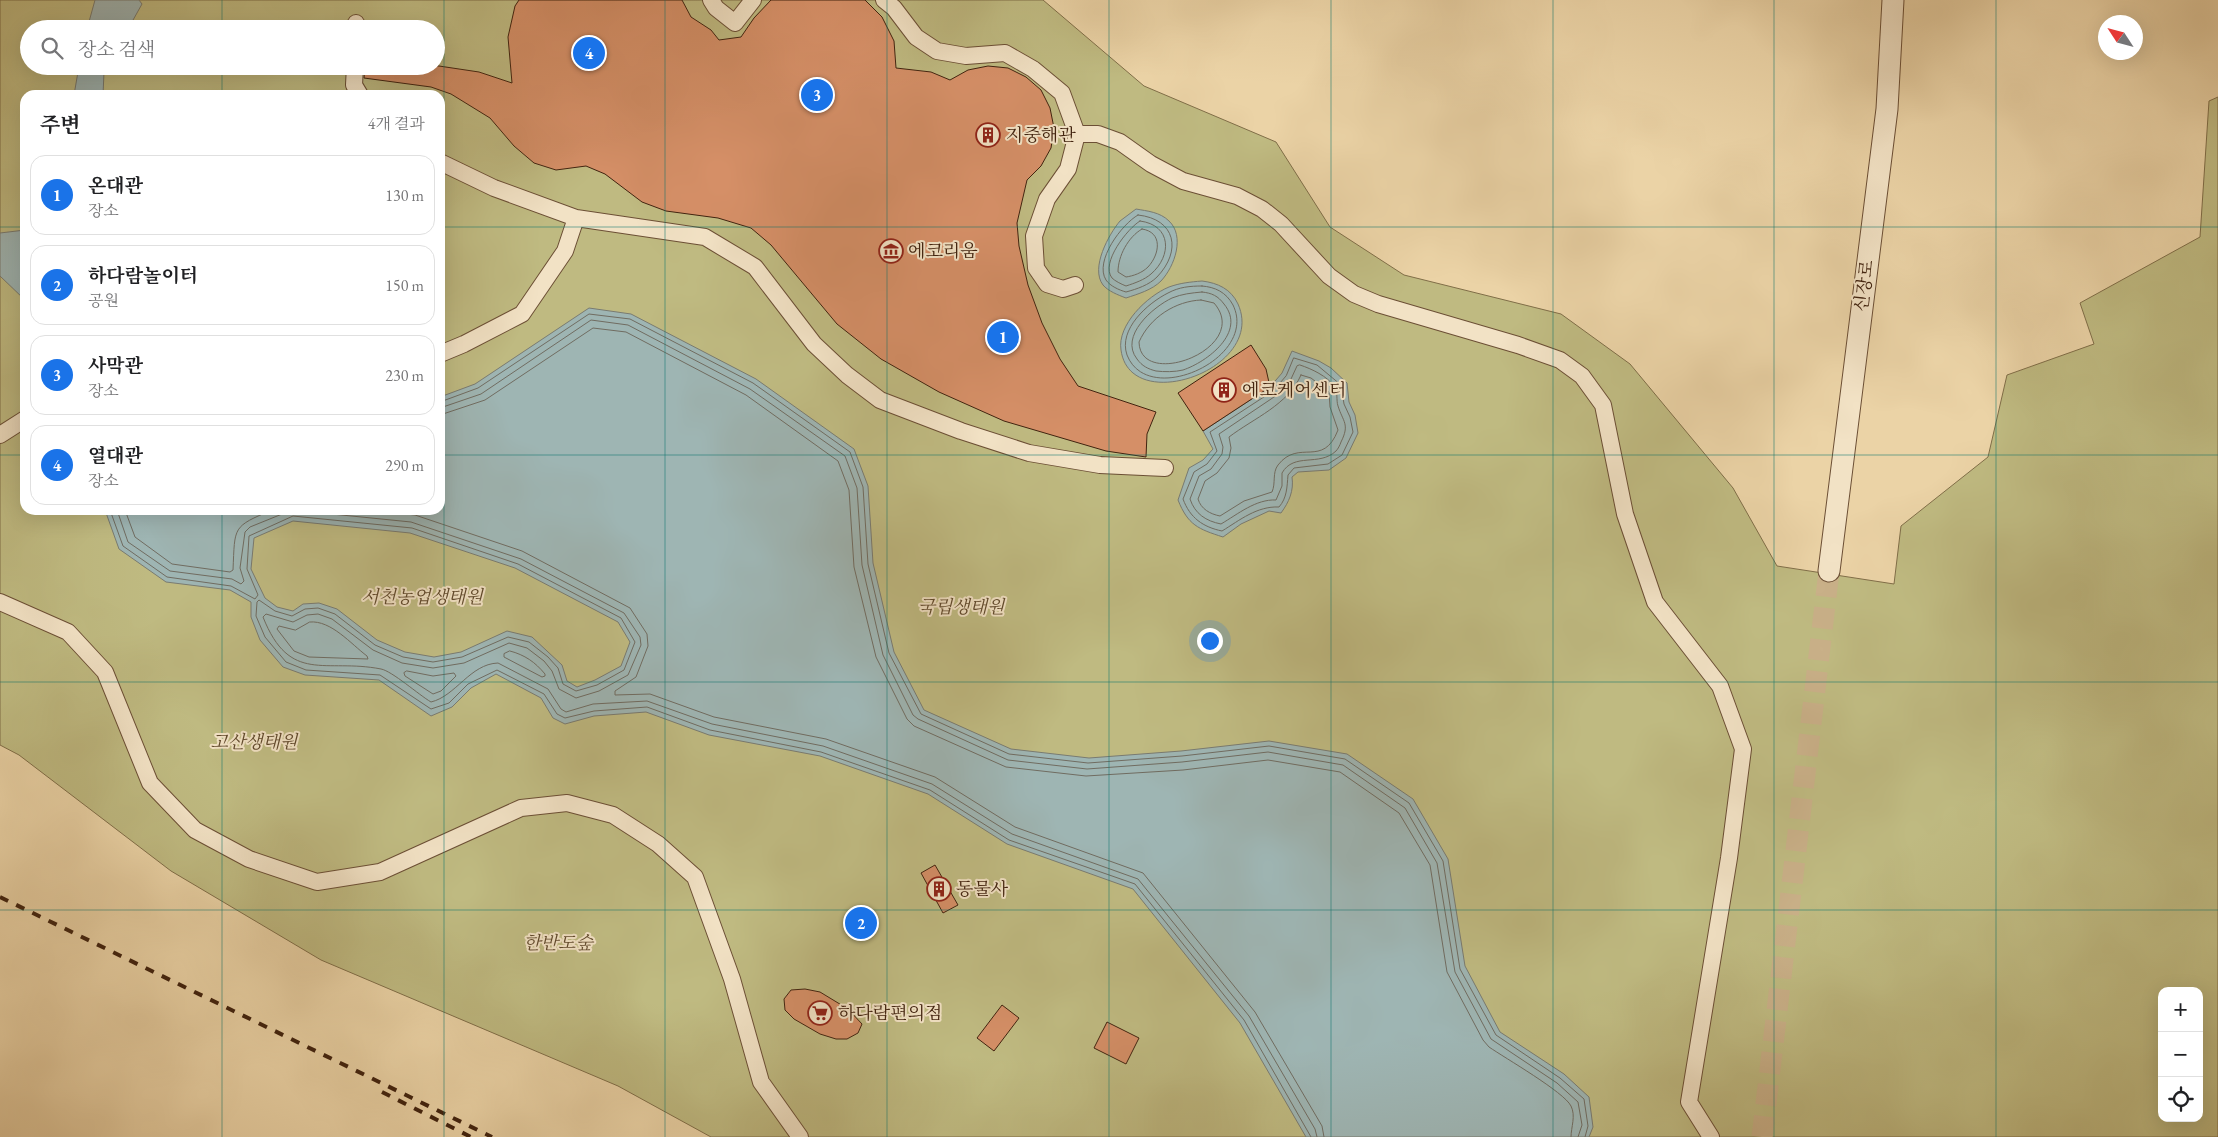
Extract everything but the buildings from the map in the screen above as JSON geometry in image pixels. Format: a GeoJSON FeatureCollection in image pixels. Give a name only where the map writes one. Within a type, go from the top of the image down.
{"type":"FeatureCollection","features":[{"type":"Feature","properties":{"kind":"street"},"geometry":{"type":"LineString","coordinates":[[711,0],[716,8],[735,23],[753,0]]}},
{"type":"Feature","properties":{"kind":"street"},"geometry":{"type":"LineString","coordinates":[[884,0],[894,8],[916,37],[937,51],[966,56],[1005,53],[1033,68],[1062,93],[1077,134],[1068,169],[1047,199],[1034,236],[1036,268],[1046,284],[1063,289],[1075,285]]}},
{"type":"Feature","properties":{"kind":"street","name":"신장로"},"geometry":{"type":"LineString","coordinates":[[1829,571],[1887,109],[1893,0]]}},
{"type":"Feature","properties":{"kind":"street"},"geometry":{"type":"LineString","coordinates":[[355,75],[354,85],[357,90]]}},
{"type":"Feature","properties":{"kind":"street"},"geometry":{"type":"LineString","coordinates":[[1077,134],[1098,134],[1120,142],[1151,164],[1182,181],[1237,196],[1262,209],[1281,224],[1329,276],[1354,294],[1378,304],[1518,345],[1560,360],[1582,376],[1603,405],[1625,514],[1656,602],[1720,686],[1743,749],[1729,858],[1689,1102],[1712,1137]]}},
{"type":"Feature","properties":{"kind":"street"},"geometry":{"type":"LineString","coordinates":[[445,164],[494,188],[576,218],[705,237],[755,267],[814,344],[847,375],[880,400],[961,431],[1029,453],[1100,465],[1165,468]]}},
{"type":"Feature","properties":{"kind":"street"},"geometry":{"type":"LineString","coordinates":[[445,352],[522,314],[565,250],[576,218]]}},
{"type":"Feature","properties":{"kind":"street"},"geometry":{"type":"LineString","coordinates":[[0,435],[20,422]]}},
{"type":"Feature","properties":{"kind":"street"},"geometry":{"type":"LineString","coordinates":[[0,602],[68,632],[105,672],[150,783],[195,830],[249,859],[317,882],[380,872],[521,808],[566,803],[613,815],[658,844],[695,877],[732,979],[762,1082],[800,1137]]}},
{"type":"Feature","properties":{"kind":"green space","name":"국립생태원"},"geometry":{"type":"Polygon","coordinates":[[[0,0],[1043,0],[1144,86],[1276,142],[1330,227],[1404,275],[1561,314],[1630,364],[1733,488],[1777,566],[1894,584],[1901,526],[1988,457],[2007,375],[2094,344],[2080,303],[2200,237],[2209,101],[2218,97],[2218,1137],[711,1137],[618,1086],[321,960],[171,871],[19,755],[0,745],[0,0]]]}},
{"type":"Feature","properties":{"kind":"water"},"geometry":{"type":"Polygon","coordinates":[[[95,0],[139,0],[142,4],[133,20],[89,20],[95,0]]]}},
{"type":"Feature","properties":{"kind":"water"},"geometry":{"type":"Polygon","coordinates":[[[77,75],[104,75],[103,90],[75,90],[77,75]]]}},
{"type":"Feature","properties":{"kind":"water"},"geometry":{"type":"Polygon","coordinates":[[[1136,209],[1158,214],[1169,221],[1174,227],[1177,243],[1174,259],[1161,281],[1149,289],[1126,298],[1110,291],[1103,285],[1099,270],[1100,261],[1106,242],[1120,221],[1136,209]]]}},
{"type":"Feature","properties":{"kind":"water"},"geometry":{"type":"Polygon","coordinates":[[[20,231],[20,295],[0,276],[0,233],[20,231]]]}},
{"type":"Feature","properties":{"kind":"water"},"geometry":{"type":"Polygon","coordinates":[[[1202,281],[1213,283],[1228,291],[1238,304],[1242,327],[1233,348],[1216,365],[1194,376],[1170,382],[1147,380],[1130,370],[1121,350],[1121,340],[1135,312],[1160,291],[1185,283],[1202,281]]]}},
{"type":"Feature","properties":{"kind":"water"},"geometry":{"type":"Polygon","coordinates":[[[589,308],[631,314],[756,379],[854,449],[868,486],[873,563],[894,652],[924,710],[1011,749],[1089,758],[1181,751],[1269,741],[1347,754],[1413,799],[1448,859],[1465,966],[1500,1032],[1564,1074],[1589,1097],[1593,1127],[1589,1137],[1306,1137],[1240,1023],[1133,889],[1007,844],[928,794],[820,756],[709,735],[646,712],[594,716],[565,724],[553,718],[541,698],[496,674],[471,688],[452,707],[431,716],[379,680],[305,675],[283,667],[260,640],[251,617],[251,602],[230,590],[166,582],[119,549],[107,515],[445,515],[445,395],[475,384],[589,308]],[[293,521],[254,538],[251,569],[265,598],[277,607],[293,611],[303,604],[319,603],[337,609],[377,640],[405,652],[434,657],[461,652],[507,631],[532,637],[562,665],[567,681],[577,687],[621,666],[630,642],[618,622],[515,568],[410,533],[293,521]]]}},
{"type":"Feature","properties":{"kind":"water","name":"에코케어센터"},"geometry":{"type":"Polygon","coordinates":[[[1292,351],[1319,361],[1331,368],[1347,383],[1349,402],[1355,415],[1358,433],[1346,458],[1329,470],[1298,472],[1292,477],[1290,496],[1281,513],[1269,511],[1241,524],[1223,537],[1200,528],[1190,521],[1178,500],[1189,468],[1203,460],[1213,449],[1203,431],[1270,387],[1282,373],[1292,351]]]}},
{"type":"Feature","properties":{"kind":"tunnel"},"geometry":{"type":"LineString","coordinates":[[1762,1137],[1829,571]]}},
{"type":"Feature","properties":{"kind":"railway"},"geometry":{"type":"LineString","coordinates":[[0,897],[492,1137]]}},
{"type":"Feature","properties":{"kind":"railway"},"geometry":{"type":"LineString","coordinates":[[382,1092],[471,1137]]}},
{"type":"Feature","properties":{"kind":"place","name":"열대관"},"geometry":{"type":"Point","coordinates":[589,53]}},
{"type":"Feature","properties":{"kind":"place","name":"사막관"},"geometry":{"type":"Point","coordinates":[817,95]}},
{"type":"Feature","properties":{"kind":"place","name":"지중해관"},"geometry":{"type":"Point","coordinates":[988,135]}},
{"type":"Feature","properties":{"kind":"place","name":"에코리움"},"geometry":{"type":"Point","coordinates":[891,251]}},
{"type":"Feature","properties":{"kind":"place","name":"온대관"},"geometry":{"type":"Point","coordinates":[1003,337]}},
{"type":"Feature","properties":{"kind":"place","name":"에코케어센터"},"geometry":{"type":"Point","coordinates":[1224,390]}},
{"type":"Feature","properties":{"kind":"place","name":"동물사"},"geometry":{"type":"Point","coordinates":[939,889]}},
{"type":"Feature","properties":{"kind":"place","name":"하다람놀이터"},"geometry":{"type":"Point","coordinates":[861,923]}},
{"type":"Feature","properties":{"kind":"place","name":"하다람편의점"},"geometry":{"type":"Point","coordinates":[820,1013]}},
{"type":"Feature","properties":{"kind":"park label","name":"서천농업생태원"},"geometry":{"type":"Point","coordinates":[422,597]}},
{"type":"Feature","properties":{"kind":"park label","name":"고산생태원"},"geometry":{"type":"Point","coordinates":[254,742]}},
{"type":"Feature","properties":{"kind":"park label","name":"한반도숲"},"geometry":{"type":"Point","coordinates":[558,943]}}]}
